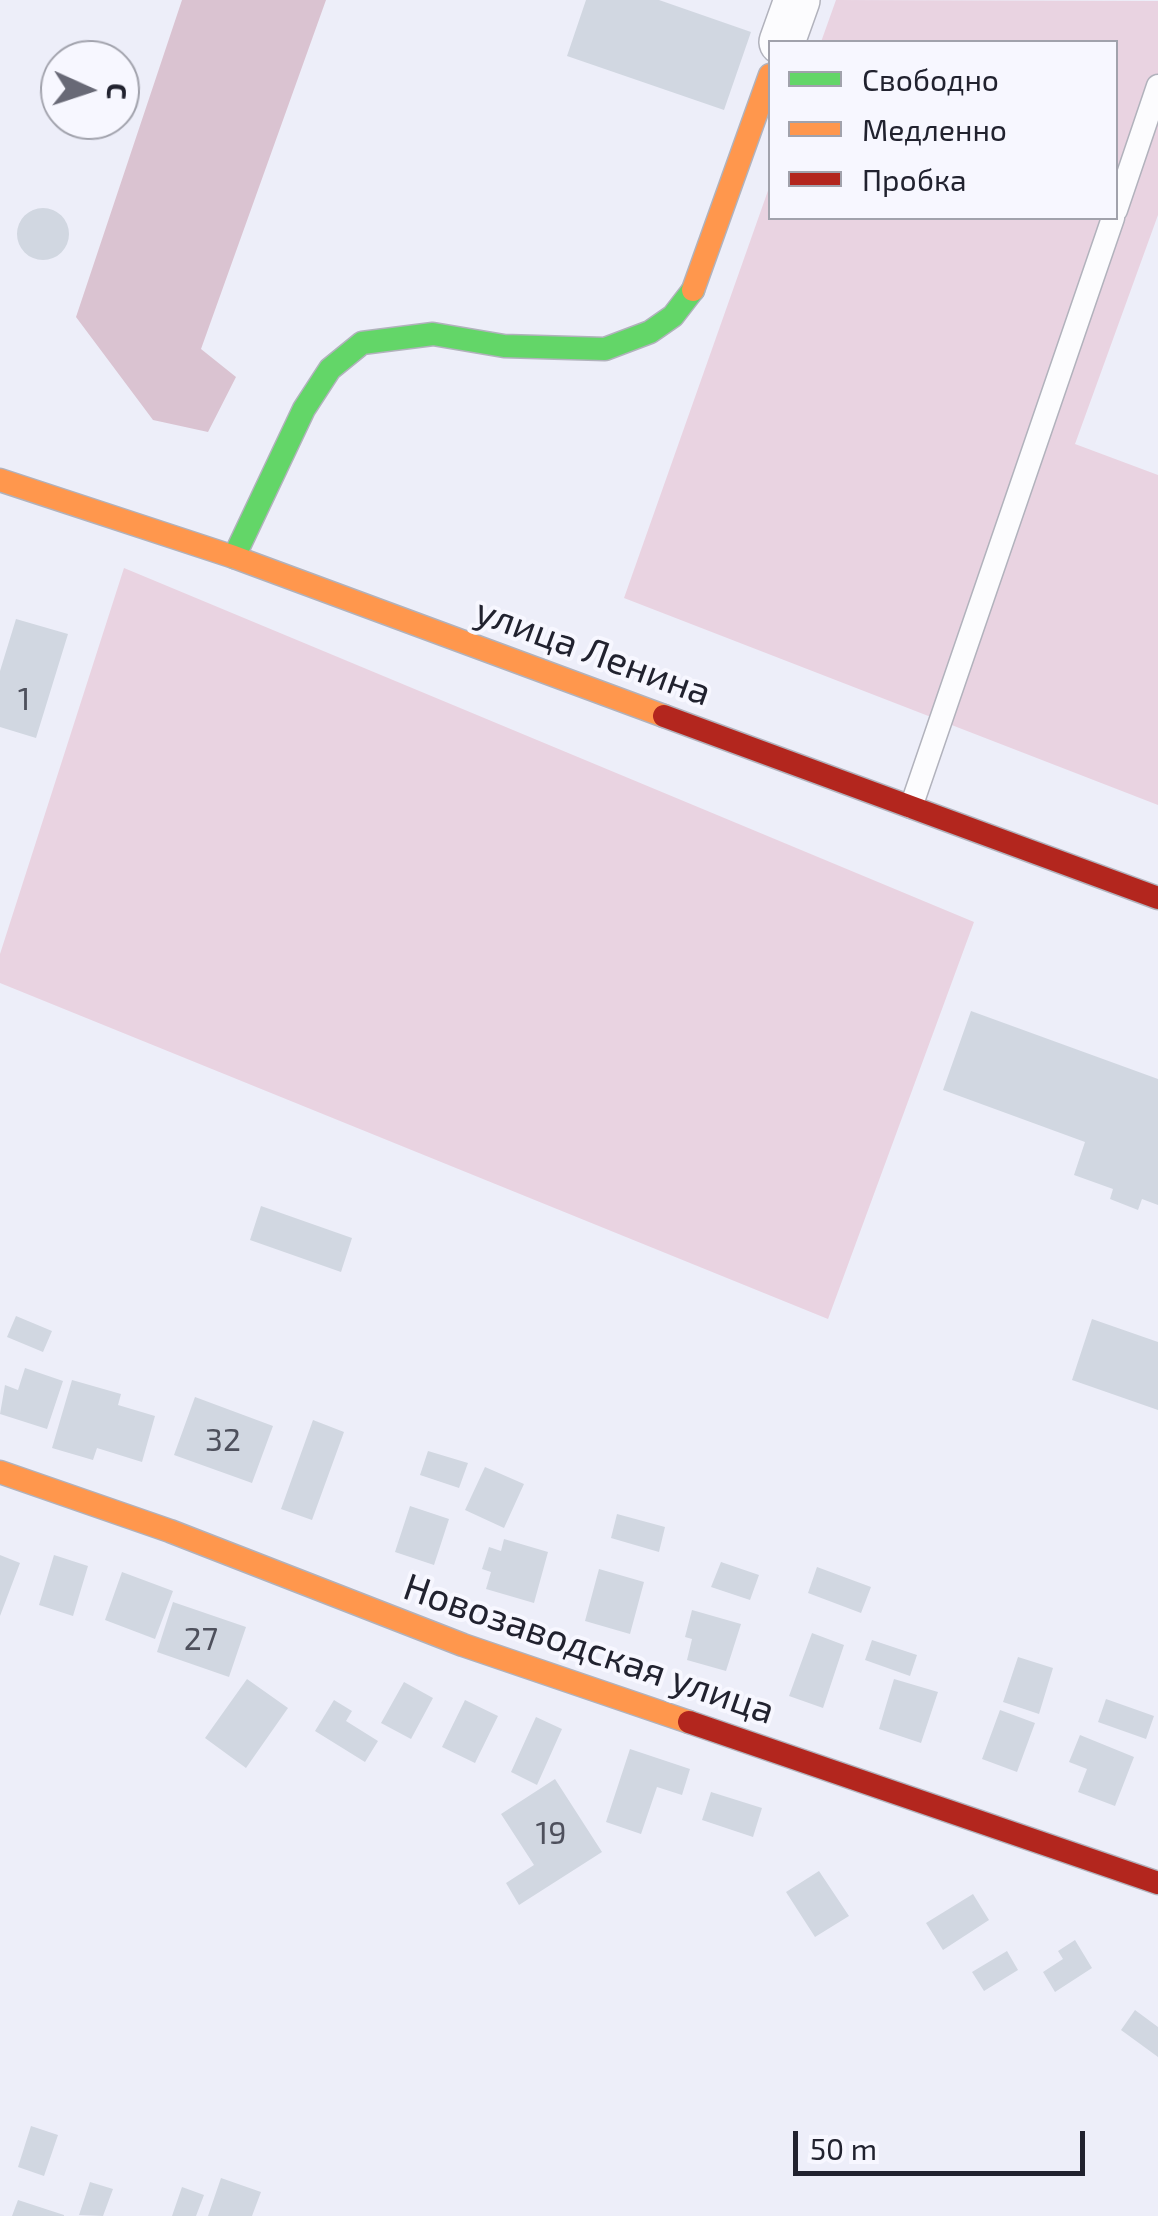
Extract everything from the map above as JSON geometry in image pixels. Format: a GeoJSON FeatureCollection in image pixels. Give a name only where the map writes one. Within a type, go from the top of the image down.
{"type":"FeatureCollection","features":[{"type":"Feature","properties":{"kind":"street"},"geometry":{"type":"LineString","coordinates":[[783,40],[797,0]]}},
{"type":"Feature","properties":{"kind":"street"},"geometry":{"type":"LineString","coordinates":[[234,557],[304,409],[330,370],[362,343],[434,334],[504,346],[605,350],[650,332],[673,316],[692,296],[768,81]]}},
{"type":"Feature","properties":{"kind":"street","name":"улица Ленина"},"geometry":{"type":"LineString","coordinates":[[0,480],[234,557],[1158,898]]}},
{"type":"Feature","properties":{"kind":"street","name":"Новозаводская улица"},"geometry":{"type":"LineString","coordinates":[[0,1472],[170,1532],[464,1645],[1158,1884]]}},
{"type":"Feature","properties":{"kind":"lane"},"geometry":{"type":"LineString","coordinates":[[1118,202],[1158,86]]}},
{"type":"Feature","properties":{"kind":"lane"},"geometry":{"type":"LineString","coordinates":[[912,807],[1112,220]]}},
{"type":"Feature","properties":{"kind":"shaded area"},"geometry":{"type":"Polygon","coordinates":[[[182,0],[326,0],[201,349],[236,377],[208,432],[153,420],[76,317],[135,140],[140,140],[140,126],[182,0]]]}},
{"type":"Feature","properties":{"kind":"shaded area"},"geometry":{"type":"Polygon","coordinates":[[[836,0],[1158,1],[1158,215],[1075,444],[1158,475],[1158,805],[624,598],[768,191],[768,220],[1118,220],[1118,40],[822,40],[836,0]]]}},
{"type":"Feature","properties":{"kind":"shaded area"},"geometry":{"type":"Polygon","coordinates":[[[124,568],[974,922],[828,1319],[0,983],[0,954],[124,568]]]}},
{"type":"Feature","properties":{"kind":"building"},"geometry":{"type":"Polygon","coordinates":[[[586,0],[659,0],[751,32],[724,110],[567,56],[586,0]]]}},
{"type":"Feature","properties":{"kind":"building"},"geometry":{"type":"Polygon","coordinates":[[[43,208],[61,216],[69,234],[61,252],[43,260],[25,252],[17,234],[25,216],[43,208]]]}},
{"type":"Feature","properties":{"kind":"building"},"geometry":{"type":"Polygon","coordinates":[[[16,619],[68,634],[36,738],[0,727],[0,671],[16,619]]]}},
{"type":"Feature","properties":{"kind":"building"},"geometry":{"type":"Polygon","coordinates":[[[971,1011],[1158,1079],[1158,1205],[1142,1199],[1138,1210],[1110,1199],[1113,1189],[1074,1175],[1085,1142],[943,1090],[971,1011]]]}},
{"type":"Feature","properties":{"kind":"building"},"geometry":{"type":"Polygon","coordinates":[[[261,1206],[352,1238],[341,1272],[250,1240],[261,1206]]]}},
{"type":"Feature","properties":{"kind":"building"},"geometry":{"type":"Polygon","coordinates":[[[16,1316],[52,1331],[43,1352],[7,1337],[16,1316]]]}},
{"type":"Feature","properties":{"kind":"building"},"geometry":{"type":"Polygon","coordinates":[[[1092,1319],[1158,1342],[1158,1410],[1072,1380],[1092,1319]]]}},
{"type":"Feature","properties":{"kind":"building"},"geometry":{"type":"Polygon","coordinates":[[[25,1368],[63,1381],[47,1429],[0,1414],[5,1385],[18,1390],[25,1368]]]}},
{"type":"Feature","properties":{"kind":"building"},"geometry":{"type":"Polygon","coordinates":[[[72,1380],[121,1394],[118,1405],[155,1416],[142,1462],[97,1448],[93,1460],[52,1448],[72,1380]]]}},
{"type":"Feature","properties":{"kind":"building"},"geometry":{"type":"Polygon","coordinates":[[[195,1397],[273,1426],[252,1483],[174,1455],[195,1397]]]}},
{"type":"Feature","properties":{"kind":"building"},"geometry":{"type":"Polygon","coordinates":[[[313,1420],[344,1432],[312,1520],[281,1509],[313,1420]]]}},
{"type":"Feature","properties":{"kind":"building"},"geometry":{"type":"Polygon","coordinates":[[[428,1451],[468,1463],[459,1488],[420,1475],[428,1451]]]}},
{"type":"Feature","properties":{"kind":"building"},"geometry":{"type":"Polygon","coordinates":[[[485,1467],[524,1484],[504,1528],[465,1510],[485,1467]]]}},
{"type":"Feature","properties":{"kind":"building"},"geometry":{"type":"Polygon","coordinates":[[[410,1506],[449,1519],[434,1565],[395,1552],[410,1506]]]}},
{"type":"Feature","properties":{"kind":"building"},"geometry":{"type":"Polygon","coordinates":[[[617,1514],[665,1527],[659,1552],[611,1538],[617,1514]]]}},
{"type":"Feature","properties":{"kind":"building"},"geometry":{"type":"Polygon","coordinates":[[[504,1539],[548,1552],[534,1603],[486,1589],[491,1572],[482,1569],[489,1547],[501,1551],[504,1539]]]}},
{"type":"Feature","properties":{"kind":"building"},"geometry":{"type":"Polygon","coordinates":[[[0,1555],[20,1563],[0,1616],[0,1555]]]}},
{"type":"Feature","properties":{"kind":"building"},"geometry":{"type":"Polygon","coordinates":[[[54,1555],[88,1566],[73,1616],[39,1605],[54,1555]]]}},
{"type":"Feature","properties":{"kind":"building"},"geometry":{"type":"Polygon","coordinates":[[[721,1562],[759,1575],[750,1600],[711,1587],[721,1562]]]}},
{"type":"Feature","properties":{"kind":"building"},"geometry":{"type":"Polygon","coordinates":[[[817,1567],[871,1587],[861,1613],[808,1593],[817,1567]]]}},
{"type":"Feature","properties":{"kind":"building"},"geometry":{"type":"Polygon","coordinates":[[[599,1569],[644,1582],[630,1634],[585,1621],[599,1569]]]}},
{"type":"Feature","properties":{"kind":"building"},"geometry":{"type":"Polygon","coordinates":[[[122,1572],[173,1591],[155,1639],[105,1620],[122,1572]]]}},
{"type":"Feature","properties":{"kind":"building"},"geometry":{"type":"Polygon","coordinates":[[[173,1602],[246,1627],[229,1677],[157,1652],[173,1602]]]}},
{"type":"Feature","properties":{"kind":"building"},"geometry":{"type":"Polygon","coordinates":[[[692,1610],[741,1624],[726,1671],[687,1660],[692,1639],[685,1637],[692,1610]]]}},
{"type":"Feature","properties":{"kind":"building"},"geometry":{"type":"Polygon","coordinates":[[[812,1633],[844,1645],[823,1708],[789,1696],[812,1633]]]}},
{"type":"Feature","properties":{"kind":"building"},"geometry":{"type":"Polygon","coordinates":[[[872,1640],[917,1655],[910,1676],[865,1660],[872,1640]]]}},
{"type":"Feature","properties":{"kind":"building"},"geometry":{"type":"Polygon","coordinates":[[[1018,1657],[1053,1668],[1039,1714],[1003,1702],[1018,1657]]]}},
{"type":"Feature","properties":{"kind":"building"},"geometry":{"type":"Polygon","coordinates":[[[247,1679],[288,1708],[246,1768],[205,1738],[247,1679]]]}},
{"type":"Feature","properties":{"kind":"building"},"geometry":{"type":"Polygon","coordinates":[[[894,1679],[938,1692],[921,1743],[879,1729],[894,1679]]]}},
{"type":"Feature","properties":{"kind":"building"},"geometry":{"type":"Polygon","coordinates":[[[404,1682],[433,1698],[411,1739],[381,1723],[404,1682]]]}},
{"type":"Feature","properties":{"kind":"building"},"geometry":{"type":"Polygon","coordinates":[[[1106,1699],[1154,1716],[1146,1739],[1098,1722],[1106,1699]]]}},
{"type":"Feature","properties":{"kind":"building"},"geometry":{"type":"Polygon","coordinates":[[[334,1700],[352,1711],[346,1721],[378,1741],[365,1762],[315,1731],[334,1700]]]}},
{"type":"Feature","properties":{"kind":"building"},"geometry":{"type":"Polygon","coordinates":[[[465,1700],[498,1716],[475,1763],[442,1747],[465,1700]]]}},
{"type":"Feature","properties":{"kind":"building"},"geometry":{"type":"Polygon","coordinates":[[[1000,1710],[1035,1723],[1017,1772],[982,1759],[1000,1710]]]}},
{"type":"Feature","properties":{"kind":"building"},"geometry":{"type":"Polygon","coordinates":[[[536,1717],[562,1729],[537,1785],[511,1772],[536,1717]]]}},
{"type":"Feature","properties":{"kind":"building"},"geometry":{"type":"Polygon","coordinates":[[[1080,1735],[1134,1757],[1115,1806],[1078,1792],[1087,1769],[1069,1762],[1080,1735]]]}},
{"type":"Feature","properties":{"kind":"building"},"geometry":{"type":"Polygon","coordinates":[[[630,1749],[690,1769],[682,1795],[657,1787],[641,1834],[606,1822],[630,1749]]]}},
{"type":"Feature","properties":{"kind":"building"},"geometry":{"type":"Polygon","coordinates":[[[555,1779],[602,1852],[519,1905],[506,1883],[534,1865],[501,1814],[555,1779]]]}},
{"type":"Feature","properties":{"kind":"building"},"geometry":{"type":"Polygon","coordinates":[[[711,1792],[762,1808],[753,1837],[702,1820],[711,1792]]]}},
{"type":"Feature","properties":{"kind":"building"},"geometry":{"type":"Polygon","coordinates":[[[819,1871],[849,1916],[815,1937],[786,1892],[819,1871]]]}},
{"type":"Feature","properties":{"kind":"building"},"geometry":{"type":"Polygon","coordinates":[[[973,1894],[989,1920],[943,1950],[926,1923],[973,1894]]]}},
{"type":"Feature","properties":{"kind":"building"},"geometry":{"type":"Polygon","coordinates":[[[1075,1940],[1092,1968],[1055,1992],[1043,1972],[1063,1959],[1058,1951],[1075,1940]]]}},
{"type":"Feature","properties":{"kind":"building"},"geometry":{"type":"Polygon","coordinates":[[[1007,1951],[1018,1970],[984,1991],[972,1972],[1007,1951]]]}},
{"type":"Feature","properties":{"kind":"building"},"geometry":{"type":"Polygon","coordinates":[[[1135,2010],[1158,2027],[1158,2057],[1121,2030],[1135,2010]]]}},
{"type":"Feature","properties":{"kind":"building"},"geometry":{"type":"Polygon","coordinates":[[[31,2126],[58,2135],[44,2176],[18,2167],[31,2126]]]}},
{"type":"Feature","properties":{"kind":"building"},"geometry":{"type":"Polygon","coordinates":[[[221,2178],[261,2192],[252,2216],[208,2216],[221,2178]]]}},
{"type":"Feature","properties":{"kind":"building"},"geometry":{"type":"Polygon","coordinates":[[[90,2182],[113,2189],[103,2216],[79,2215],[90,2182]]]}},
{"type":"Feature","properties":{"kind":"building"},"geometry":{"type":"Polygon","coordinates":[[[182,2187],[204,2195],[196,2216],[172,2216],[182,2187]]]}},
{"type":"Feature","properties":{"kind":"building"},"geometry":{"type":"Polygon","coordinates":[[[18,2200],[64,2215],[64,2216],[12,2216],[18,2200]]]}},
{"type":"Feature","properties":{"kind":"traffic: fast"},"geometry":{"type":"LineString","coordinates":[[234,557],[304,409],[330,369],[362,343],[433,334],[504,346],[605,349],[650,332],[673,316],[693,290]]}},
{"type":"Feature","properties":{"kind":"traffic: slow"},"geometry":{"type":"LineString","coordinates":[[693,290],[768,81]]}},
{"type":"Feature","properties":{"kind":"traffic: slow"},"geometry":{"type":"LineString","coordinates":[[0,480],[234,557],[664,716]]}},
{"type":"Feature","properties":{"kind":"traffic: slow"},"geometry":{"type":"LineString","coordinates":[[0,1472],[170,1531],[463,1645],[689,1722]]}},
{"type":"Feature","properties":{"kind":"traffic: jam"},"geometry":{"type":"LineString","coordinates":[[664,716],[1158,898]]}},
{"type":"Feature","properties":{"kind":"traffic: jam"},"geometry":{"type":"LineString","coordinates":[[689,1722],[1158,1883]]}}]}
